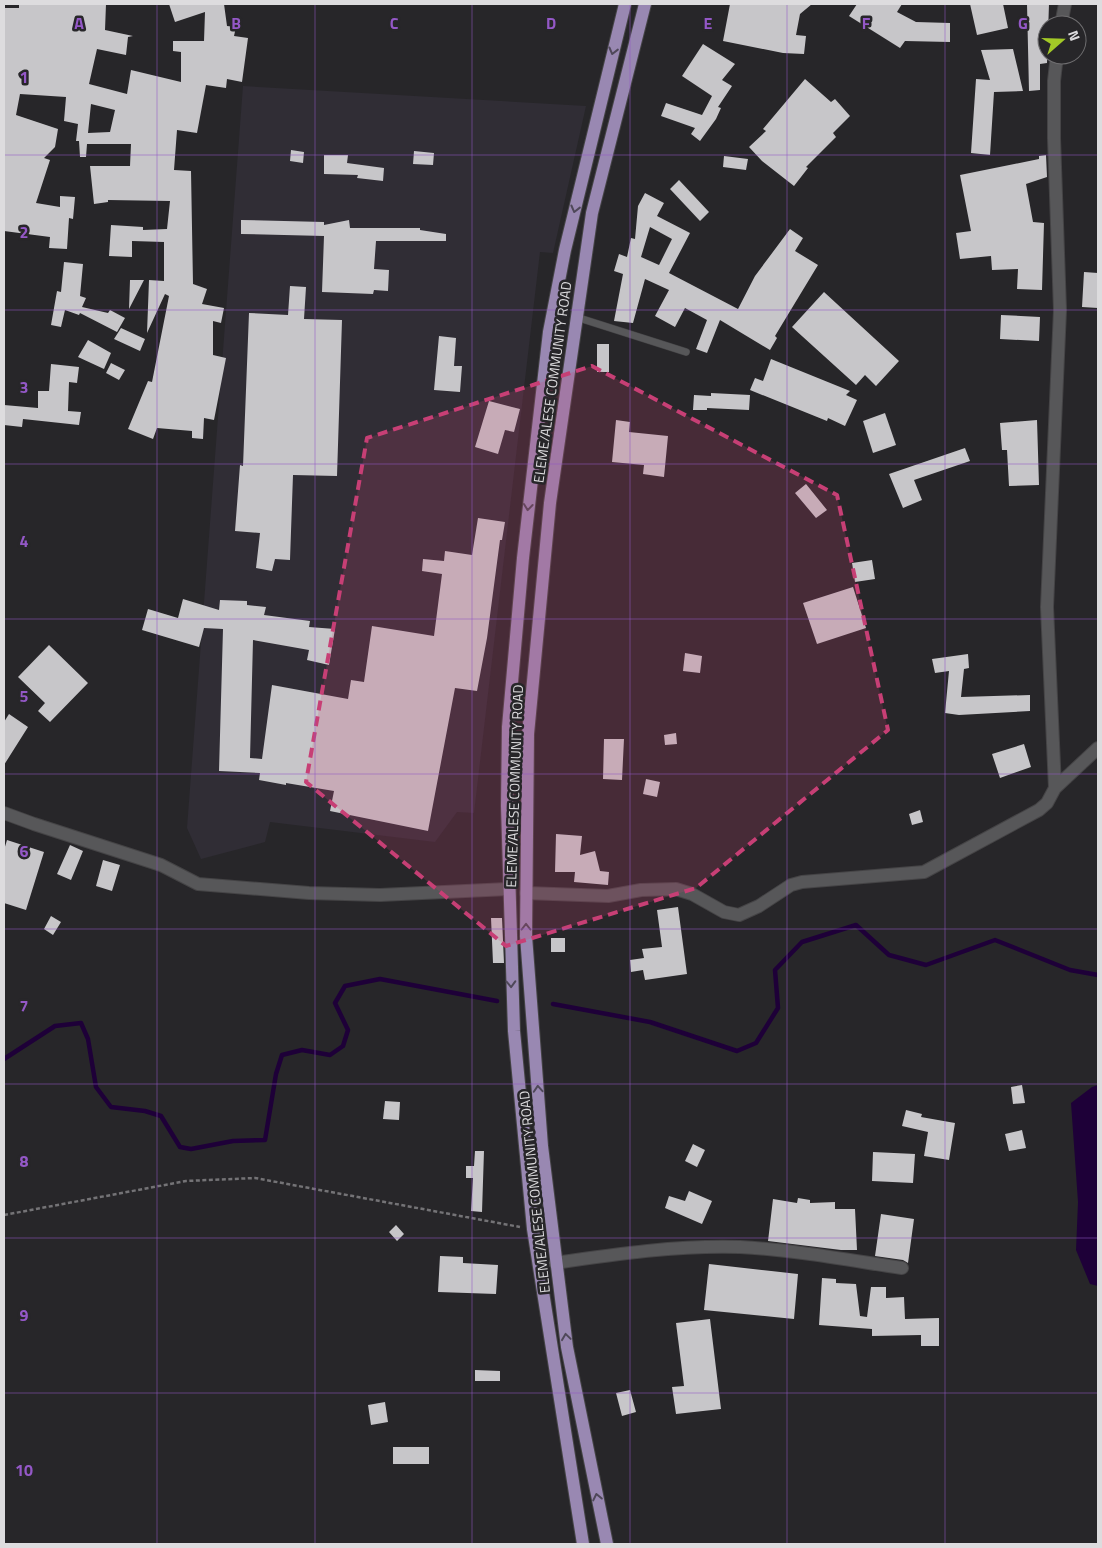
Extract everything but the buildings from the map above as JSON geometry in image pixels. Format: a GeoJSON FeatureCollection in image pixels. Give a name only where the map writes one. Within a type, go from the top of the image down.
{"type":"FeatureCollection","features":[{"type":"Feature","properties":{"kind":"main road","name":"ELEME/ALESE COMMUNITY ROAD"},"geometry":{"type":"LineString","coordinates":[[582,1544],[533,1229],[514,1031],[508,889],[508,727],[523,558],[549,332],[565,250],[625,4]]}},
{"type":"Feature","properties":{"kind":"main road","name":"ELEME/ALESE COMMUNITY ROAD"},"geometry":{"type":"LineString","coordinates":[[607,1544],[567,1347],[555,1263],[531,1029],[526,893],[528,734],[535,644],[558,438],[592,213],[645,4]]}},
{"type":"Feature","properties":{"kind":"street"},"geometry":{"type":"LineString","coordinates":[[1055,788],[1047,607],[1060,310],[1054,138],[1056,65]]}},
{"type":"Feature","properties":{"kind":"street"},"geometry":{"type":"LineString","coordinates":[[526,893],[608,896],[641,890],[676,889],[692,894],[724,912],[739,915],[759,906],[791,885],[802,882],[908,874],[935,868],[985,837],[1039,810],[1047,803],[1055,788],[1098,748]]}},
{"type":"Feature","properties":{"kind":"street"},"geometry":{"type":"LineString","coordinates":[[4,812],[34,824],[161,865],[198,884],[309,893],[371,895],[508,889]]}},
{"type":"Feature","properties":{"kind":"street"},"geometry":{"type":"LineString","coordinates":[[555,1263],[614,1254],[704,1247],[740,1247],[799,1253],[902,1268]]}},
{"type":"Feature","properties":{"kind":"lane"},"geometry":{"type":"LineString","coordinates":[[576,317],[686,352]]}},
{"type":"Feature","properties":{"kind":"path"},"geometry":{"type":"LineString","coordinates":[[4,1215],[186,1181],[255,1178],[533,1229]]}},
{"type":"Feature","properties":{"kind":"highlighted area"},"geometry":{"type":"Polygon","coordinates":[[[592,366],[837,495],[888,730],[696,888],[506,946],[306,782],[367,438],[592,366]]]}},
{"type":"Feature","properties":{"kind":"shaded area"},"geometry":{"type":"Polygon","coordinates":[[[243,86],[586,106],[553,253],[540,252],[474,813],[457,812],[435,842],[270,822],[265,842],[201,859],[187,828],[243,86]]]}},
{"type":"Feature","properties":{"kind":"shaded area"},"geometry":{"type":"Polygon","coordinates":[[[1098,1085],[1098,1286],[1090,1284],[1076,1250],[1078,1202],[1071,1103],[1092,1087],[1098,1085]]]}},
{"type":"Feature","properties":{"kind":"waterway"},"geometry":{"type":"LineString","coordinates":[[553,1004],[650,1022],[737,1051],[756,1043],[778,1008],[775,970],[802,942],[856,925],[889,955],[926,965],[995,940],[1070,970],[1098,975]]}},
{"type":"Feature","properties":{"kind":"waterway"},"geometry":{"type":"LineString","coordinates":[[4,1059],[55,1026],[81,1023],[88,1039],[96,1087],[111,1107],[145,1111],[161,1116],[180,1147],[191,1149],[233,1141],[265,1140],[276,1074],[282,1055],[302,1050],[330,1055],[343,1046],[348,1030],[335,1003],[345,986],[380,979],[497,1001]]}}]}
